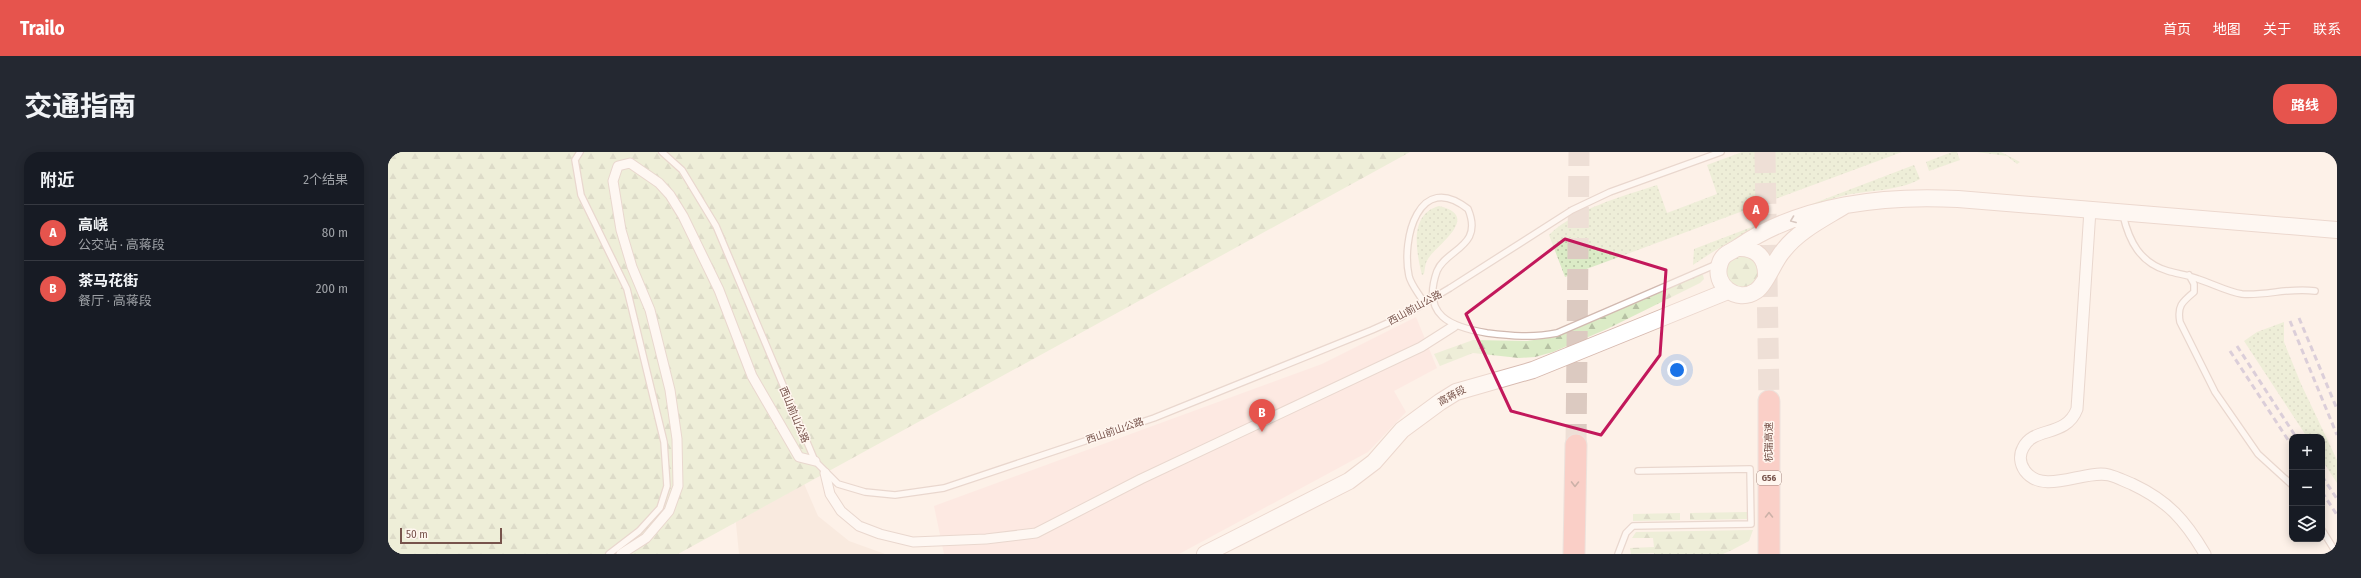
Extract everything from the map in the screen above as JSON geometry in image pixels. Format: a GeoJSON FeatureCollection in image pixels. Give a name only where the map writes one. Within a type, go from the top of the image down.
{"type":"FeatureCollection","features":[{"type":"Feature","properties":{"kind":"highway","name":"杭瑞高速"},"geometry":{"type":"LineString","coordinates":[[1769,401],[1769,554]]}},
{"type":"Feature","properties":{"kind":"highway"},"geometry":{"type":"LineString","coordinates":[[1574,554],[1576,445]]}},
{"type":"Feature","properties":{"kind":"main road"},"geometry":{"type":"LineString","coordinates":[[1844,206],[1816,222],[1794,239],[1783,250],[1758,290],[1751,294],[1735,294],[1728,291],[1719,278],[1720,262],[1730,251],[1738,248],[1765,231],[1801,217],[1844,206],[1884,199],[1930,197],[2337,230]]}},
{"type":"Feature","properties":{"kind":"main road"},"geometry":{"type":"LineString","coordinates":[[1738,248],[1753,250],[1759,254],[1764,261],[1766,277]]}},
{"type":"Feature","properties":{"kind":"main road","name":"高蒋段"},"geometry":{"type":"LineString","coordinates":[[1205,554],[1349,481],[1374,462],[1402,430],[1456,392],[1472,386],[1533,370],[1728,291]]}},
{"type":"Feature","properties":{"kind":"street"},"geometry":{"type":"LineString","coordinates":[[621,554],[646,538],[670,512],[678,486],[677,440],[670,390],[650,310],[632,267],[616,203],[613,181],[618,166],[630,163],[659,183],[670,195],[683,216],[719,290],[752,376],[799,457],[815,461]]}},
{"type":"Feature","properties":{"kind":"street"},"geometry":{"type":"LineString","coordinates":[[2090,210],[2077,409],[2074,416],[2063,427],[2028,440],[2020,457],[2022,467],[2028,475],[2048,481],[2108,474],[2141,489],[2159,499],[2180,516],[2205,554]]}},
{"type":"Feature","properties":{"kind":"street"},"geometry":{"type":"LineString","coordinates":[[825,473],[830,494],[841,511],[859,526],[880,534],[913,542],[986,539],[1036,533],[1141,478],[1421,347],[1454,326]]}},
{"type":"Feature","properties":{"kind":"lane"},"geometry":{"type":"LineString","coordinates":[[580,152],[576,160],[581,195],[629,296],[664,442],[667,486],[660,508],[639,531],[609,554]]}},
{"type":"Feature","properties":{"kind":"lane","name":"西山前山公路"},"geometry":{"type":"LineString","coordinates":[[662,152],[682,170],[716,226],[815,461],[825,473],[838,484],[874,494],[895,495],[944,488],[1154,418],[1372,330],[1401,317],[1450,288],[1572,210],[1610,192],[1721,152]]}},
{"type":"Feature","properties":{"kind":"lane"},"geometry":{"type":"LineString","coordinates":[[1426,302],[1409,278],[1407,264],[1411,225],[1422,206],[1432,199],[1443,197],[1454,200],[1468,209],[1472,226],[1463,245],[1437,270],[1434,294],[1439,313],[1446,321],[1454,326],[1512,336],[1542,336],[1557,333],[1720,262]]}},
{"type":"Feature","properties":{"kind":"lane"},"geometry":{"type":"LineString","coordinates":[[2122,212],[2128,236],[2139,252],[2152,264],[2241,294],[2302,289],[2315,291]]}},
{"type":"Feature","properties":{"kind":"lane"},"geometry":{"type":"LineString","coordinates":[[2189,276],[2194,284],[2194,292],[2182,301],[2178,310],[2180,322],[2215,392],[2258,454],[2289,482]]}},
{"type":"Feature","properties":{"kind":"lane"},"geometry":{"type":"LineString","coordinates":[[1618,554],[1626,533],[1633,526],[1751,524],[1750,470],[1638,471]]}},
{"type":"Feature","properties":{"kind":"lane"},"geometry":{"type":"LineString","coordinates":[[2325,535],[2337,554]]}},
{"type":"Feature","properties":{"kind":"highlighted area"},"geometry":{"type":"Polygon","coordinates":[[[1565,239],[1666,270],[1660,355],[1601,435],[1511,411],[1466,314],[1565,239]]]}},
{"type":"Feature","properties":{"kind":"shaded area"},"geometry":{"type":"Polygon","coordinates":[[[1416,317],[1437,368],[1394,391],[1406,412],[1368,452],[1179,554],[944,554],[934,506],[1322,364],[1416,317]]]}},
{"type":"Feature","properties":{"kind":"shaded area"},"geometry":{"type":"Polygon","coordinates":[[[779,426],[818,516],[849,541],[885,554],[739,554],[733,493],[779,426]]]}},
{"type":"Feature","properties":{"kind":"green space"},"geometry":{"type":"Polygon","coordinates":[[[388,152],[1410,152],[678,554],[388,554],[388,152]]]}},
{"type":"Feature","properties":{"kind":"green space"},"geometry":{"type":"Polygon","coordinates":[[[1742,152],[1902,152],[1565,277],[1549,235],[1560,226],[1573,217],[1600,204],[1657,185],[1667,213],[1717,194],[1707,165],[1742,152]]]}},
{"type":"Feature","properties":{"kind":"green space"},"geometry":{"type":"Polygon","coordinates":[[[1952,152],[1957,152],[1960,160],[1929,171],[1926,162],[1952,152]]]}},
{"type":"Feature","properties":{"kind":"green space"},"geometry":{"type":"Polygon","coordinates":[[[1977,152],[2001,152],[2020,162],[2017,164],[2007,156],[1977,152]]]}},
{"type":"Feature","properties":{"kind":"green space"},"geometry":{"type":"Polygon","coordinates":[[[1914,165],[1920,179],[1900,187],[1857,193],[1835,198],[1779,218],[1726,244],[1693,265],[1694,249],[1914,165]]]}},
{"type":"Feature","properties":{"kind":"green space"},"geometry":{"type":"Polygon","coordinates":[[[1439,206],[1451,211],[1457,217],[1457,224],[1453,231],[1432,253],[1426,264],[1424,274],[1422,275],[1417,245],[1419,225],[1429,210],[1439,206]]]}},
{"type":"Feature","properties":{"kind":"green space"},"geometry":{"type":"Polygon","coordinates":[[[1739,255],[1745,255],[1755,262],[1758,271],[1757,277],[1751,284],[1745,287],[1739,287],[1729,280],[1726,274],[1726,268],[1733,258],[1739,255]]]}},
{"type":"Feature","properties":{"kind":"green space"},"geometry":{"type":"Polygon","coordinates":[[[1698,274],[1703,275],[1704,279],[1700,283],[1607,329],[1553,352],[1535,357],[1519,358],[1473,353],[1440,366],[1434,354],[1473,340],[1527,341],[1554,337],[1698,274]]]}},
{"type":"Feature","properties":{"kind":"green space"},"geometry":{"type":"Polygon","coordinates":[[[2284,322],[2284,342],[2301,384],[2325,434],[2305,434],[2244,341],[2257,332],[2284,322]]]}},
{"type":"Feature","properties":{"kind":"green space"},"geometry":{"type":"Polygon","coordinates":[[[2325,435],[2337,460],[2337,483],[2325,465],[2325,435]]]}},
{"type":"Feature","properties":{"kind":"green space"},"geometry":{"type":"Polygon","coordinates":[[[1747,512],[1747,519],[1690,520],[1690,513],[1747,512]]]}},
{"type":"Feature","properties":{"kind":"green space"},"geometry":{"type":"Polygon","coordinates":[[[1680,513],[1680,520],[1633,521],[1633,514],[1680,513]]]}},
{"type":"Feature","properties":{"kind":"green space"},"geometry":{"type":"Polygon","coordinates":[[[1753,530],[1749,541],[1732,550],[1631,554],[1630,548],[1654,547],[1653,538],[1632,538],[1636,532],[1753,530]]]}},
{"type":"Feature","properties":{"kind":"green space"},"geometry":{"type":"Polygon","coordinates":[[[1732,550],[1723,554],[1654,554],[1654,552],[1732,550]]]}},
{"type":"Feature","properties":{"kind":"tunnel"},"geometry":{"type":"LineString","coordinates":[[1576,445],[1579,152]]}},
{"type":"Feature","properties":{"kind":"tunnel"},"geometry":{"type":"LineString","coordinates":[[1765,152],[1769,401]]}},
{"type":"Feature","properties":{"kind":"railway"},"geometry":{"type":"LineString","coordinates":[[2299,318],[2337,409]]}},
{"type":"Feature","properties":{"kind":"railway"},"geometry":{"type":"LineString","coordinates":[[2290,321],[2337,435]]}},
{"type":"Feature","properties":{"kind":"railway"},"geometry":{"type":"LineString","coordinates":[[2237,346],[2294,434]]}},
{"type":"Feature","properties":{"kind":"railway"},"geometry":{"type":"LineString","coordinates":[[2230,351],[2289,441]]}},
{"type":"Feature","properties":{"kind":"railway"},"geometry":{"type":"LineString","coordinates":[[2325,481],[2337,499]]}},
{"type":"Feature","properties":{"kind":"railway"},"geometry":{"type":"LineString","coordinates":[[2325,497],[2337,515]]}},
{"type":"Feature","properties":{"kind":"place","name":"高峣"},"geometry":{"type":"Point","coordinates":[1756,229]}},
{"type":"Feature","properties":{"kind":"place","name":"茶马花街"},"geometry":{"type":"Point","coordinates":[1262,432]}}]}
